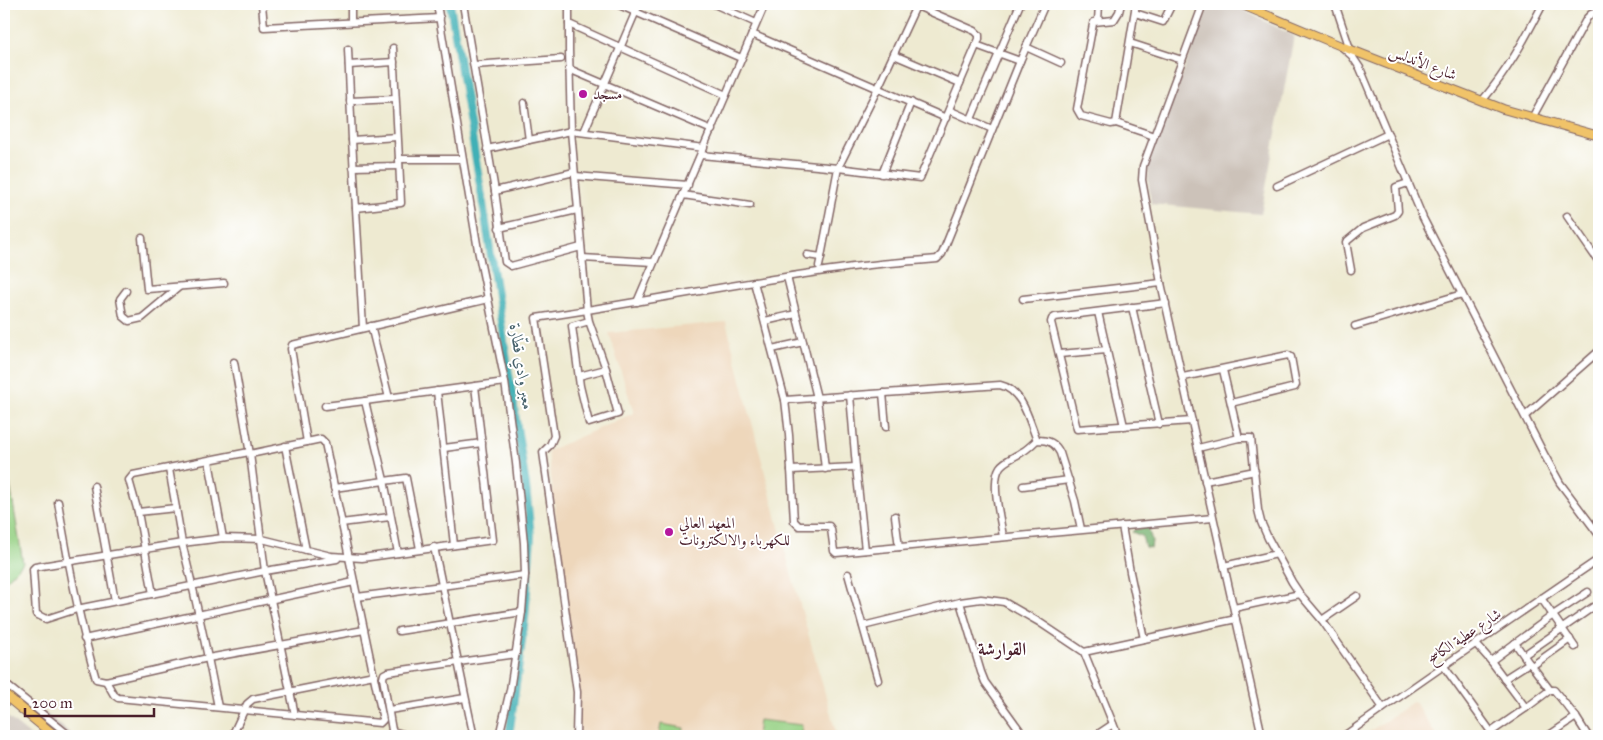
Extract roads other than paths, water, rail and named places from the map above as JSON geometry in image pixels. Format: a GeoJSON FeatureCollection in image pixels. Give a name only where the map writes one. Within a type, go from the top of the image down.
{"type":"FeatureCollection","features":[{"type":"Feature","properties":{"kind":"highway"},"geometry":{"type":"LineString","coordinates":[[4,694],[55,736]]}},
{"type":"Feature","properties":{"kind":"highway"},"geometry":{"type":"LineString","coordinates":[[4,702],[46,736]]}},
{"type":"Feature","properties":{"kind":"main road","name":"شارع الأندلس"},"geometry":{"type":"LineString","coordinates":[[1240,4],[1341,46],[1503,109],[1599,136]]}},
{"type":"Feature","properties":{"kind":"street"},"geometry":{"type":"LineString","coordinates":[[262,4],[264,27],[440,18]]}},
{"type":"Feature","properties":{"kind":"street"},"geometry":{"type":"LineString","coordinates":[[350,4],[351,22]]}},
{"type":"Feature","properties":{"kind":"street"},"geometry":{"type":"LineString","coordinates":[[437,4],[462,159],[505,382],[521,513],[525,575],[522,612],[516,654],[499,736]]}},
{"type":"Feature","properties":{"kind":"street"},"geometry":{"type":"LineString","coordinates":[[463,4],[505,262],[511,266],[580,247]]}},
{"type":"Feature","properties":{"kind":"street"},"geometry":{"type":"LineString","coordinates":[[569,4],[571,131],[587,311],[618,414],[590,423],[583,399],[572,326],[589,321]]}},
{"type":"Feature","properties":{"kind":"street"},"geometry":{"type":"LineString","coordinates":[[618,4],[742,58]]}},
{"type":"Feature","properties":{"kind":"street"},"geometry":{"type":"LineString","coordinates":[[584,132],[639,4]]}},
{"type":"Feature","properties":{"kind":"street"},"geometry":{"type":"LineString","coordinates":[[714,4],[756,23]]}},
{"type":"Feature","properties":{"kind":"street"},"geometry":{"type":"LineString","coordinates":[[637,302],[765,4]]}},
{"type":"Feature","properties":{"kind":"street"},"geometry":{"type":"LineString","coordinates":[[971,119],[1020,4]]}},
{"type":"Feature","properties":{"kind":"street"},"geometry":{"type":"LineString","coordinates":[[576,736],[577,692],[543,452],[550,445],[554,436],[536,318],[861,266],[937,259],[942,254],[1045,4]]}},
{"type":"Feature","properties":{"kind":"street"},"geometry":{"type":"LineString","coordinates":[[1098,21],[1099,4]]}},
{"type":"Feature","properties":{"kind":"street"},"geometry":{"type":"LineString","coordinates":[[1121,4],[1114,20],[1098,21],[1093,24],[1078,113],[1080,116],[1116,124],[1154,136]]}},
{"type":"Feature","properties":{"kind":"street"},"geometry":{"type":"LineString","coordinates":[[1116,124],[1135,4]]}},
{"type":"Feature","properties":{"kind":"street"},"geometry":{"type":"LineString","coordinates":[[1135,13],[1163,22],[1172,4]]}},
{"type":"Feature","properties":{"kind":"street"},"geometry":{"type":"LineString","coordinates":[[1203,4],[1143,166],[1142,180],[1161,283],[1262,736]]}},
{"type":"Feature","properties":{"kind":"street"},"geometry":{"type":"LineString","coordinates":[[1335,4],[1350,49]]}},
{"type":"Feature","properties":{"kind":"street"},"geometry":{"type":"LineString","coordinates":[[1482,101],[1501,79],[1543,4]]}},
{"type":"Feature","properties":{"kind":"street"},"geometry":{"type":"LineString","coordinates":[[701,156],[838,168],[920,178],[976,45],[979,35],[975,31],[917,5],[838,168],[819,266]]}},
{"type":"Feature","properties":{"kind":"street"},"geometry":{"type":"LineString","coordinates":[[1532,118],[1584,23],[1591,14],[1599,11]]}},
{"type":"Feature","properties":{"kind":"street"},"geometry":{"type":"LineString","coordinates":[[1591,14],[1599,19]]}},
{"type":"Feature","properties":{"kind":"street"},"geometry":{"type":"LineString","coordinates":[[569,24],[726,95]]}},
{"type":"Feature","properties":{"kind":"street"},"geometry":{"type":"LineString","coordinates":[[752,34],[946,118]]}},
{"type":"Feature","properties":{"kind":"street"},"geometry":{"type":"LineString","coordinates":[[1130,44],[1182,60]]}},
{"type":"Feature","properties":{"kind":"street"},"geometry":{"type":"LineString","coordinates":[[976,45],[1020,61]]}},
{"type":"Feature","properties":{"kind":"street"},"geometry":{"type":"LineString","coordinates":[[1341,46],[1352,56],[1360,68],[1423,218],[1560,483],[1599,535]]}},
{"type":"Feature","properties":{"kind":"street"},"geometry":{"type":"LineString","coordinates":[[1026,47],[1061,63]]}},
{"type":"Feature","properties":{"kind":"street"},"geometry":{"type":"LineString","coordinates":[[356,208],[401,203],[393,48]]}},
{"type":"Feature","properties":{"kind":"street"},"geometry":{"type":"LineString","coordinates":[[348,49],[363,328]]}},
{"type":"Feature","properties":{"kind":"street"},"geometry":{"type":"LineString","coordinates":[[894,55],[960,83]]}},
{"type":"Feature","properties":{"kind":"street"},"geometry":{"type":"LineString","coordinates":[[474,65],[561,59]]}},
{"type":"Feature","properties":{"kind":"street"},"geometry":{"type":"LineString","coordinates":[[349,64],[394,62]]}},
{"type":"Feature","properties":{"kind":"street"},"geometry":{"type":"LineString","coordinates":[[569,69],[712,130]]}},
{"type":"Feature","properties":{"kind":"street"},"geometry":{"type":"LineString","coordinates":[[350,102],[395,99]]}},
{"type":"Feature","properties":{"kind":"street"},"geometry":{"type":"LineString","coordinates":[[882,174],[911,102]]}},
{"type":"Feature","properties":{"kind":"street"},"geometry":{"type":"LineString","coordinates":[[524,104],[529,140]]}},
{"type":"Feature","properties":{"kind":"street"},"geometry":{"type":"LineString","coordinates":[[949,110],[992,129]]}},
{"type":"Feature","properties":{"kind":"street"},"geometry":{"type":"LineString","coordinates":[[487,149],[571,131],[704,148]]}},
{"type":"Feature","properties":{"kind":"street"},"geometry":{"type":"LineString","coordinates":[[1277,186],[1388,134]]}},
{"type":"Feature","properties":{"kind":"street"},"geometry":{"type":"LineString","coordinates":[[352,140],[397,137]]}},
{"type":"Feature","properties":{"kind":"street"},"geometry":{"type":"LineString","coordinates":[[353,168],[462,159]]}},
{"type":"Feature","properties":{"kind":"street"},"geometry":{"type":"LineString","coordinates":[[494,191],[574,174],[688,185]]}},
{"type":"Feature","properties":{"kind":"street"},"geometry":{"type":"LineString","coordinates":[[1350,270],[1346,242],[1363,228],[1395,215],[1398,211],[1396,187],[1408,183]]}},
{"type":"Feature","properties":{"kind":"street"},"geometry":{"type":"LineString","coordinates":[[683,195],[750,205]]}},
{"type":"Feature","properties":{"kind":"street"},"geometry":{"type":"LineString","coordinates":[[499,228],[578,210]]}},
{"type":"Feature","properties":{"kind":"street"},"geometry":{"type":"LineString","coordinates":[[1567,216],[1599,262]]}},
{"type":"Feature","properties":{"kind":"street"},"geometry":{"type":"LineString","coordinates":[[142,238],[147,289],[224,283]]}},
{"type":"Feature","properties":{"kind":"street"},"geometry":{"type":"LineString","coordinates":[[807,255],[821,257]]}},
{"type":"Feature","properties":{"kind":"street"},"geometry":{"type":"LineString","coordinates":[[582,258],[653,262]]}},
{"type":"Feature","properties":{"kind":"street"},"geometry":{"type":"LineString","coordinates":[[787,277],[817,398],[825,469]]}},
{"type":"Feature","properties":{"kind":"street"},"geometry":{"type":"LineString","coordinates":[[754,282],[785,400],[794,521],[800,526],[830,526],[834,552],[1213,518]]}},
{"type":"Feature","properties":{"kind":"street"},"geometry":{"type":"LineString","coordinates":[[1023,299],[1161,283]]}},
{"type":"Feature","properties":{"kind":"street"},"geometry":{"type":"LineString","coordinates":[[126,291],[120,299],[123,316],[129,321],[142,318],[178,287]]}},
{"type":"Feature","properties":{"kind":"street"},"geometry":{"type":"LineString","coordinates":[[1355,326],[1462,294]]}},
{"type":"Feature","properties":{"kind":"street"},"geometry":{"type":"LineString","coordinates":[[308,442],[291,349],[292,345],[488,299]]}},
{"type":"Feature","properties":{"kind":"street"},"geometry":{"type":"LineString","coordinates":[[1166,303],[1053,318],[1051,322],[1076,428],[1079,430],[1192,421]]}},
{"type":"Feature","properties":{"kind":"street"},"geometry":{"type":"LineString","coordinates":[[1132,307],[1159,424]]}},
{"type":"Feature","properties":{"kind":"street"},"geometry":{"type":"LineString","coordinates":[[1098,312],[1124,426]]}},
{"type":"Feature","properties":{"kind":"street"},"geometry":{"type":"LineString","coordinates":[[765,321],[796,314]]}},
{"type":"Feature","properties":{"kind":"street"},"geometry":{"type":"LineString","coordinates":[[371,326],[389,398]]}},
{"type":"Feature","properties":{"kind":"street"},"geometry":{"type":"LineString","coordinates":[[772,349],[803,342]]}},
{"type":"Feature","properties":{"kind":"street"},"geometry":{"type":"LineString","coordinates":[[1059,354],[1107,350]]}},
{"type":"Feature","properties":{"kind":"street"},"geometry":{"type":"LineString","coordinates":[[1525,416],[1599,351]]}},
{"type":"Feature","properties":{"kind":"street"},"geometry":{"type":"LineString","coordinates":[[1183,377],[1288,355],[1292,360],[1295,387],[1231,403]]}},
{"type":"Feature","properties":{"kind":"street"},"geometry":{"type":"LineString","coordinates":[[234,362],[250,453],[265,571],[295,715]]}},
{"type":"Feature","properties":{"kind":"street"},"geometry":{"type":"LineString","coordinates":[[579,376],[606,369]]}},
{"type":"Feature","properties":{"kind":"street"},"geometry":{"type":"LineString","coordinates":[[1222,370],[1239,438]]}},
{"type":"Feature","properties":{"kind":"street"},"geometry":{"type":"LineString","coordinates":[[325,406],[505,382]]}},
{"type":"Feature","properties":{"kind":"street"},"geometry":{"type":"LineString","coordinates":[[785,400],[1000,385],[1005,386],[1020,398],[1037,440]]}},
{"type":"Feature","properties":{"kind":"street"},"geometry":{"type":"LineString","coordinates":[[348,557],[265,571],[115,601],[77,609],[46,619],[36,614],[33,570],[35,568],[182,543],[223,538],[262,539],[331,556],[348,557],[362,558],[493,540],[475,386]]}},
{"type":"Feature","properties":{"kind":"street"},"geometry":{"type":"LineString","coordinates":[[437,392],[454,545]]}},
{"type":"Feature","properties":{"kind":"street"},"geometry":{"type":"LineString","coordinates":[[883,393],[886,427]]}},
{"type":"Feature","properties":{"kind":"street"},"geometry":{"type":"LineString","coordinates":[[850,395],[866,550]]}},
{"type":"Feature","properties":{"kind":"street"},"geometry":{"type":"LineString","coordinates":[[365,401],[384,480],[398,553]]}},
{"type":"Feature","properties":{"kind":"street"},"geometry":{"type":"LineString","coordinates":[[1198,448],[1239,438],[1248,437],[1252,439],[1258,510],[1261,522],[1300,594],[1322,620],[1383,708]]}},
{"type":"Feature","properties":{"kind":"street"},"geometry":{"type":"LineString","coordinates":[[106,681],[114,696],[118,698],[382,722],[374,675],[325,443],[321,440],[131,477],[129,480],[138,512],[153,594]]}},
{"type":"Feature","properties":{"kind":"street"},"geometry":{"type":"LineString","coordinates":[[1003,537],[996,486],[997,473],[1000,467],[1008,460],[1037,440],[1051,442],[1056,446],[1069,480],[1082,529]]}},
{"type":"Feature","properties":{"kind":"street"},"geometry":{"type":"LineString","coordinates":[[444,448],[482,443]]}},
{"type":"Feature","properties":{"kind":"street"},"geometry":{"type":"LineString","coordinates":[[285,446],[306,550]]}},
{"type":"Feature","properties":{"kind":"street"},"geometry":{"type":"LineString","coordinates":[[209,461],[223,538]]}},
{"type":"Feature","properties":{"kind":"street"},"geometry":{"type":"LineString","coordinates":[[791,470],[856,467]]}},
{"type":"Feature","properties":{"kind":"street"},"geometry":{"type":"LineString","coordinates":[[169,469],[182,543],[193,586],[218,707]]}},
{"type":"Feature","properties":{"kind":"street"},"geometry":{"type":"LineString","coordinates":[[1205,481],[1255,471]]}},
{"type":"Feature","properties":{"kind":"street"},"geometry":{"type":"LineString","coordinates":[[334,488],[403,477],[408,480],[420,549]]}},
{"type":"Feature","properties":{"kind":"street"},"geometry":{"type":"LineString","coordinates":[[1023,486],[1069,480]]}},
{"type":"Feature","properties":{"kind":"street"},"geometry":{"type":"LineString","coordinates":[[94,486],[115,601]]}},
{"type":"Feature","properties":{"kind":"street"},"geometry":{"type":"LineString","coordinates":[[58,502],[77,609],[96,679],[106,681],[208,658],[364,630]]}},
{"type":"Feature","properties":{"kind":"street"},"geometry":{"type":"LineString","coordinates":[[138,512],[176,508]]}},
{"type":"Feature","properties":{"kind":"street"},"geometry":{"type":"LineString","coordinates":[[341,523],[390,516]]}},
{"type":"Feature","properties":{"kind":"street"},"geometry":{"type":"LineString","coordinates":[[895,516],[899,547]]}},
{"type":"Feature","properties":{"kind":"street"},"geometry":{"type":"LineString","coordinates":[[1122,526],[1144,639]]}},
{"type":"Feature","properties":{"kind":"street"},"geometry":{"type":"LineString","coordinates":[[434,548],[473,733],[472,736]]}},
{"type":"Feature","properties":{"kind":"street"},"geometry":{"type":"LineString","coordinates":[[1224,566],[1277,554]]}},
{"type":"Feature","properties":{"kind":"street","name":"شارع عطية الكاسح"},"geometry":{"type":"LineString","coordinates":[[1344,736],[1599,559]]}},
{"type":"Feature","properties":{"kind":"street"},"geometry":{"type":"LineString","coordinates":[[848,574],[878,680]]}},
{"type":"Feature","properties":{"kind":"street"},"geometry":{"type":"LineString","coordinates":[[357,597],[525,575]]}},
{"type":"Feature","properties":{"kind":"street"},"geometry":{"type":"LineString","coordinates":[[84,639],[354,582]]}},
{"type":"Feature","properties":{"kind":"street"},"geometry":{"type":"LineString","coordinates":[[1491,661],[1553,615],[1588,592]]}},
{"type":"Feature","properties":{"kind":"street"},"geometry":{"type":"LineString","coordinates":[[1234,608],[1300,594]]}},
{"type":"Feature","properties":{"kind":"street"},"geometry":{"type":"LineString","coordinates":[[1322,620],[1357,596]]}},
{"type":"Feature","properties":{"kind":"street"},"geometry":{"type":"LineString","coordinates":[[1541,598],[1575,647]]}},
{"type":"Feature","properties":{"kind":"street"},"geometry":{"type":"LineString","coordinates":[[863,626],[960,602],[981,599],[1004,602],[1039,622],[1084,652],[1118,736]]}},
{"type":"Feature","properties":{"kind":"street"},"geometry":{"type":"LineString","coordinates":[[960,602],[983,677],[1024,736]]}},
{"type":"Feature","properties":{"kind":"street"},"geometry":{"type":"LineString","coordinates":[[1524,655],[1593,607]]}},
{"type":"Feature","properties":{"kind":"street"},"geometry":{"type":"LineString","coordinates":[[399,630],[522,612]]}},
{"type":"Feature","properties":{"kind":"street"},"geometry":{"type":"LineString","coordinates":[[1084,652],[1236,619]]}},
{"type":"Feature","properties":{"kind":"street"},"geometry":{"type":"LineString","coordinates":[[1504,679],[1570,639]]}},
{"type":"Feature","properties":{"kind":"street"},"geometry":{"type":"LineString","coordinates":[[1516,643],[1550,690],[1556,691],[1576,716],[1588,736]]}},
{"type":"Feature","properties":{"kind":"street"},"geometry":{"type":"LineString","coordinates":[[1476,644],[1526,708]]}},
{"type":"Feature","properties":{"kind":"street"},"geometry":{"type":"LineString","coordinates":[[410,736],[393,733],[383,678],[384,674],[516,654]]}},
{"type":"Feature","properties":{"kind":"street"},"geometry":{"type":"LineString","coordinates":[[1444,665],[1493,734],[1550,690]]}},
{"type":"Feature","properties":{"kind":"street"},"geometry":{"type":"LineString","coordinates":[[235,736],[247,704],[253,699],[374,675]]}},
{"type":"Feature","properties":{"kind":"street"},"geometry":{"type":"LineString","coordinates":[[4,683],[70,736]]}},
{"type":"Feature","properties":{"kind":"street"},"geometry":{"type":"LineString","coordinates":[[389,710],[465,698]]}},
{"type":"Feature","properties":{"kind":"street"},"geometry":{"type":"LineString","coordinates":[[1548,736],[1576,716]]}},
{"type":"Feature","properties":{"kind":"street"},"geometry":{"type":"LineString","coordinates":[[1095,736],[1113,724]]}},
{"type":"Feature","properties":{"kind":"waterway","name":"معبر وادي قطّارة"},"geometry":{"type":"LineString","coordinates":[[450,4],[483,203],[526,486],[531,536],[525,618],[509,736]]}},
{"type":"Feature","properties":{"kind":"place","name":"مسجد"},"geometry":{"type":"Point","coordinates":[583,94]}},
{"type":"Feature","properties":{"kind":"place","name":"المعهد العالي للكهرباء والالكترونات"},"geometry":{"type":"Point","coordinates":[669,532]}},
{"type":"Feature","properties":{"kind":"district","name":"القوارشة"},"geometry":{"type":"Point","coordinates":[1002,649]}}]}
